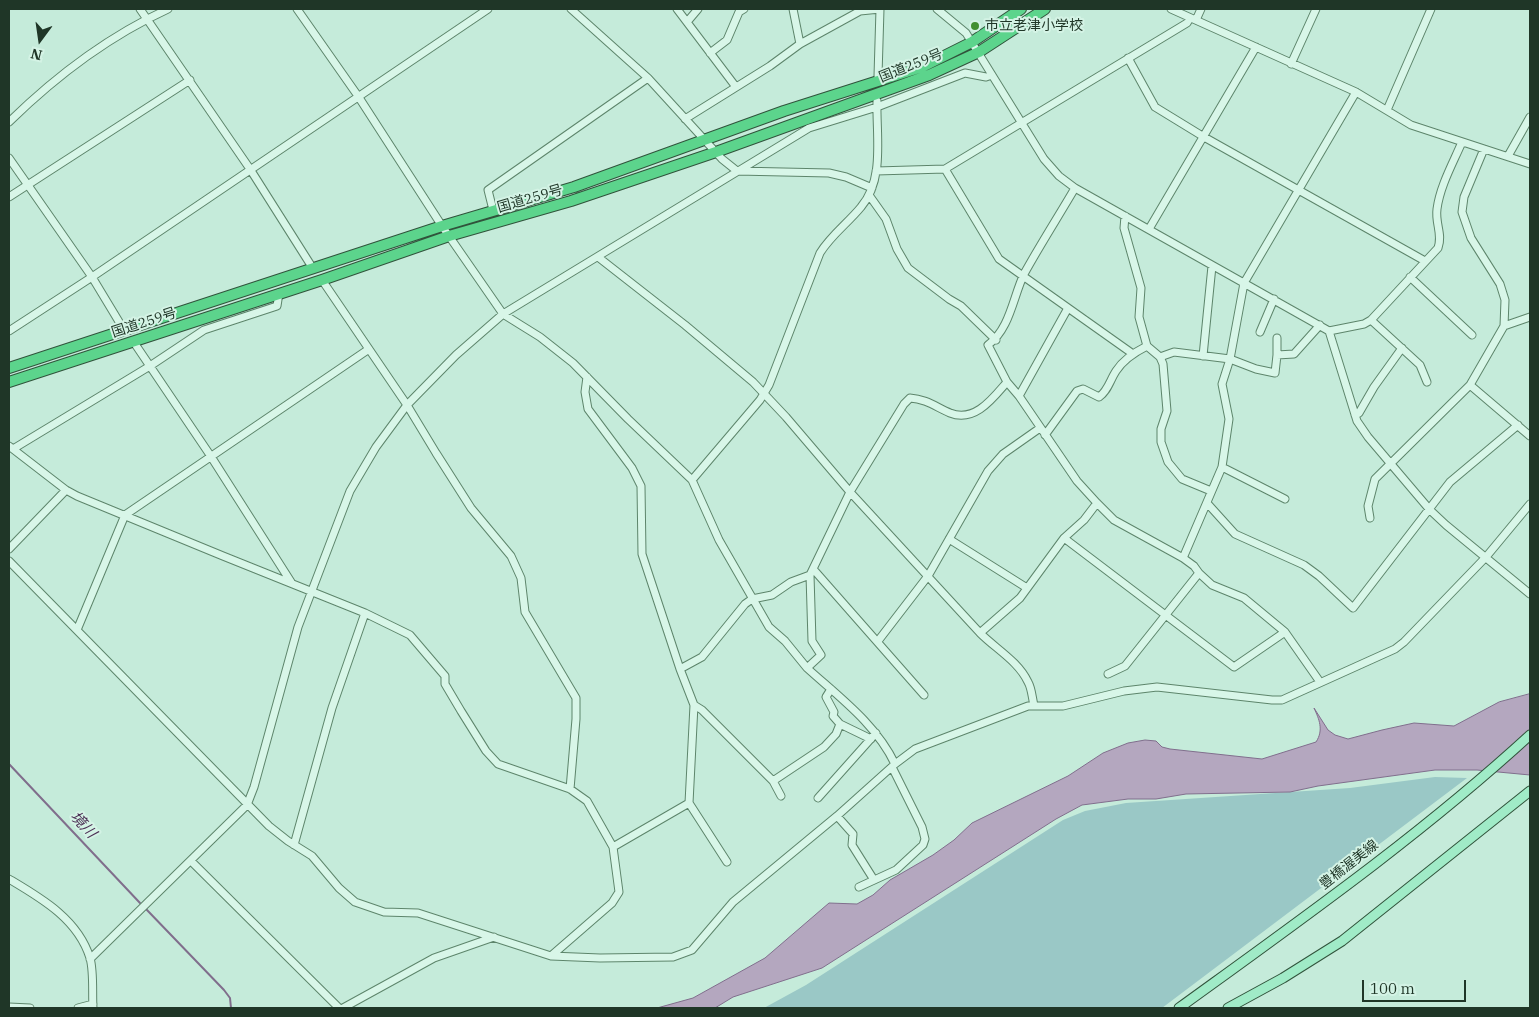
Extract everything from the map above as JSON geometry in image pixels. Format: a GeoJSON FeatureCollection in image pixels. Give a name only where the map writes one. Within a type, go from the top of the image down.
{"type":"FeatureCollection","features":[{"type":"Feature","properties":{"kind":"highway","name":"国道259号"},"geometry":{"type":"LineString","coordinates":[[9,368],[312,267],[493,210],[574,187],[784,112],[922,67],[972,42],[1021,9]]}},
{"type":"Feature","properties":{"kind":"highway","name":"国道259号"},"geometry":{"type":"LineString","coordinates":[[9,382],[322,280],[449,236],[571,201],[716,152],[929,75],[979,52],[1045,9]]}},
{"type":"Feature","properties":{"kind":"main road","name":"豊橋渥美線"},"geometry":{"type":"LineString","coordinates":[[1179,1008],[1338,892],[1482,779],[1530,735]]}},
{"type":"Feature","properties":{"kind":"main road"},"geometry":{"type":"LineString","coordinates":[[1228,1008],[1283,978],[1342,941],[1530,791]]}},
{"type":"Feature","properties":{"kind":"street"},"geometry":{"type":"LineString","coordinates":[[140,9],[250,169],[312,267]]}},
{"type":"Feature","properties":{"kind":"street"},"geometry":{"type":"LineString","coordinates":[[9,122],[30,101],[78,62],[146,19],[168,9]]}},
{"type":"Feature","properties":{"kind":"street"},"geometry":{"type":"LineString","coordinates":[[297,9],[358,96],[442,226],[504,314],[540,337],[574,363],[692,480],[719,540],[769,628],[786,641],[807,668],[860,715],[873,736]]}},
{"type":"Feature","properties":{"kind":"street"},"geometry":{"type":"LineString","coordinates":[[9,331],[488,9]]}},
{"type":"Feature","properties":{"kind":"street"},"geometry":{"type":"LineString","coordinates":[[571,9],[648,78],[704,140],[738,171],[829,173],[846,177],[871,192],[886,219],[897,249],[908,268],[949,299],[966,309],[996,340]]}},
{"type":"Feature","properties":{"kind":"street"},"geometry":{"type":"LineString","coordinates":[[676,9],[736,86]]}},
{"type":"Feature","properties":{"kind":"street"},"geometry":{"type":"LineString","coordinates":[[687,22],[698,9]]}},
{"type":"Feature","properties":{"kind":"street"},"geometry":{"type":"LineString","coordinates":[[710,52],[727,40],[739,12],[744,9]]}},
{"type":"Feature","properties":{"kind":"street"},"geometry":{"type":"LineString","coordinates":[[793,9],[800,44]]}},
{"type":"Feature","properties":{"kind":"street"},"geometry":{"type":"LineString","coordinates":[[686,120],[736,86],[770,66],[800,44],[860,11],[880,9],[878,76]]}},
{"type":"Feature","properties":{"kind":"street"},"geometry":{"type":"LineString","coordinates":[[937,9],[966,33],[1044,159],[1059,176],[1075,188],[1330,331],[1357,421],[1368,437],[1430,510],[1530,594]]}},
{"type":"Feature","properties":{"kind":"street"},"geometry":{"type":"LineString","coordinates":[[1171,9],[1356,92],[1411,125],[1530,164]]}},
{"type":"Feature","properties":{"kind":"street"},"geometry":{"type":"LineString","coordinates":[[876,171],[945,169],[1187,23],[1201,9]]}},
{"type":"Feature","properties":{"kind":"street"},"geometry":{"type":"LineString","coordinates":[[1291,64],[1316,9]]}},
{"type":"Feature","properties":{"kind":"street"},"geometry":{"type":"LineString","coordinates":[[1386,110],[1432,9]]}},
{"type":"Feature","properties":{"kind":"street"},"geometry":{"type":"LineString","coordinates":[[1149,229],[1256,47]]}},
{"type":"Feature","properties":{"kind":"street"},"geometry":{"type":"LineString","coordinates":[[1128,58],[1155,107],[1204,137],[1426,261]]}},
{"type":"Feature","properties":{"kind":"street"},"geometry":{"type":"LineString","coordinates":[[90,959],[247,805],[254,787],[298,627],[350,491],[376,447],[407,405],[456,356],[504,314],[809,128],[965,73],[986,77],[992,75]]}},
{"type":"Feature","properties":{"kind":"street"},"geometry":{"type":"LineString","coordinates":[[493,210],[488,190],[648,78]]}},
{"type":"Feature","properties":{"kind":"street"},"geometry":{"type":"LineString","coordinates":[[9,197],[190,80]]}},
{"type":"Feature","properties":{"kind":"street"},"geometry":{"type":"LineString","coordinates":[[1183,558],[1222,467],[1229,419],[1222,384],[1230,359],[1244,283],[1356,92]]}},
{"type":"Feature","properties":{"kind":"street"},"geometry":{"type":"LineString","coordinates":[[692,480],[764,393],[776,369],[820,253],[830,238],[862,206],[871,192],[876,171],[877,104]]}},
{"type":"Feature","properties":{"kind":"street"},"geometry":{"type":"LineString","coordinates":[[1508,156],[1530,117]]}},
{"type":"Feature","properties":{"kind":"street"},"geometry":{"type":"LineString","coordinates":[[1330,331],[1364,324],[1371,320],[1438,248],[1441,238],[1436,220],[1440,193],[1462,142]]}},
{"type":"Feature","properties":{"kind":"street"},"geometry":{"type":"LineString","coordinates":[[1370,518],[1368,506],[1374,479],[1470,385],[1504,326],[1505,300],[1500,284],[1471,238],[1462,212],[1464,197],[1484,149]]}},
{"type":"Feature","properties":{"kind":"street"},"geometry":{"type":"LineString","coordinates":[[9,158],[92,277],[124,330]]}},
{"type":"Feature","properties":{"kind":"street"},"geometry":{"type":"LineString","coordinates":[[945,169],[999,259],[1133,354]]}},
{"type":"Feature","properties":{"kind":"street"},"geometry":{"type":"LineString","coordinates":[[1075,188],[1023,276],[1011,310],[996,340],[988,345],[1007,382],[1019,396],[1077,482],[1097,503],[1114,520],[1183,558],[1218,589],[1244,598],[1285,632],[1320,682]]}},
{"type":"Feature","properties":{"kind":"street"},"geometry":{"type":"LineString","coordinates":[[1125,216],[1124,228],[1141,288],[1139,317],[1147,346],[1160,357],[1163,364],[1167,411],[1161,429],[1161,442],[1168,462],[1182,479],[1211,491]]}},
{"type":"Feature","properties":{"kind":"street"},"geometry":{"type":"LineString","coordinates":[[598,257],[685,325],[764,393],[850,492],[980,633],[1014,662],[1029,683],[1034,705]]}},
{"type":"Feature","properties":{"kind":"street"},"geometry":{"type":"LineString","coordinates":[[1203,356],[1212,266]]}},
{"type":"Feature","properties":{"kind":"street"},"geometry":{"type":"LineString","coordinates":[[1410,277],[1472,335]]}},
{"type":"Feature","properties":{"kind":"street"},"geometry":{"type":"LineString","coordinates":[[322,280],[407,405],[471,508],[511,556],[520,578],[525,612],[576,698],[570,789]]}},
{"type":"Feature","properties":{"kind":"street"},"geometry":{"type":"LineString","coordinates":[[279,293],[277,306],[204,330],[150,366],[11,448],[66,490],[77,496],[364,612],[410,635],[445,676],[444,684],[486,751],[498,764],[570,789],[587,801],[613,847],[619,892],[612,903],[551,956]]}},
{"type":"Feature","properties":{"kind":"street"},"geometry":{"type":"LineString","coordinates":[[1260,332],[1274,299]]}},
{"type":"Feature","properties":{"kind":"street"},"geometry":{"type":"LineString","coordinates":[[1019,396],[1068,308]]}},
{"type":"Feature","properties":{"kind":"street"},"geometry":{"type":"LineString","coordinates":[[1504,326],[1530,317]]}},
{"type":"Feature","properties":{"kind":"street"},"geometry":{"type":"LineString","coordinates":[[1371,320],[1420,365],[1427,382]]}},
{"type":"Feature","properties":{"kind":"street"},"geometry":{"type":"LineString","coordinates":[[1278,355],[1294,354],[1320,325]]}},
{"type":"Feature","properties":{"kind":"street"},"geometry":{"type":"LineString","coordinates":[[1160,357],[1174,352],[1230,359],[1256,369],[1275,373],[1278,355],[1277,338]]}},
{"type":"Feature","properties":{"kind":"street"},"geometry":{"type":"LineString","coordinates":[[133,341],[292,582]]}},
{"type":"Feature","properties":{"kind":"street"},"geometry":{"type":"LineString","coordinates":[[1045,435],[1077,391],[1083,389],[1099,398],[1105,393],[1117,370],[1133,354],[1147,346]]}},
{"type":"Feature","properties":{"kind":"street"},"geometry":{"type":"LineString","coordinates":[[1355,415],[1359,413],[1374,387],[1402,348]]}},
{"type":"Feature","properties":{"kind":"street"},"geometry":{"type":"LineString","coordinates":[[78,630],[125,514],[369,349]]}},
{"type":"Feature","properties":{"kind":"street"},"geometry":{"type":"LineString","coordinates":[[587,377],[585,392],[588,409],[632,468],[641,486],[642,554],[680,670],[694,705],[689,804],[727,862]]}},
{"type":"Feature","properties":{"kind":"street"},"geometry":{"type":"LineString","coordinates":[[807,668],[822,655],[812,641],[812,572],[850,492],[904,404],[910,398],[921,399],[951,413],[959,415],[975,413],[984,407],[1007,382]]}},
{"type":"Feature","properties":{"kind":"street"},"geometry":{"type":"LineString","coordinates":[[1470,385],[1530,436]]}},
{"type":"Feature","properties":{"kind":"street"},"geometry":{"type":"LineString","coordinates":[[1207,503],[1235,534],[1304,565],[1319,576],[1353,608],[1450,482],[1518,426]]}},
{"type":"Feature","properties":{"kind":"street"},"geometry":{"type":"LineString","coordinates":[[878,641],[928,576],[988,471],[1003,454],[1040,428]]}},
{"type":"Feature","properties":{"kind":"street"},"geometry":{"type":"LineString","coordinates":[[1222,467],[1285,499]]}},
{"type":"Feature","properties":{"kind":"street"},"geometry":{"type":"LineString","coordinates":[[9,549],[66,490]]}},
{"type":"Feature","properties":{"kind":"street"},"geometry":{"type":"LineString","coordinates":[[980,633],[1020,598],[1064,538],[1084,520],[1097,503]]}},
{"type":"Feature","properties":{"kind":"street"},"geometry":{"type":"LineString","coordinates":[[9,560],[247,805],[288,841],[312,856],[339,888],[355,902],[384,912],[418,913],[551,956],[600,958],[673,957],[692,950],[733,902],[915,749],[1028,706],[1063,706],[1124,691],[1157,687],[1282,700],[1395,649],[1404,642],[1486,557],[1530,504]]}},
{"type":"Feature","properties":{"kind":"street"},"geometry":{"type":"LineString","coordinates":[[1064,538],[1234,667],[1285,632]]}},
{"type":"Feature","properties":{"kind":"street"},"geometry":{"type":"LineString","coordinates":[[949,539],[1027,588]]}},
{"type":"Feature","properties":{"kind":"street"},"geometry":{"type":"LineString","coordinates":[[680,670],[702,657],[745,604],[752,599],[772,595],[791,582],[812,572]]}},
{"type":"Feature","properties":{"kind":"street"},"geometry":{"type":"LineString","coordinates":[[812,572],[878,641],[924,695]]}},
{"type":"Feature","properties":{"kind":"street"},"geometry":{"type":"LineString","coordinates":[[1108,674],[1125,666],[1199,574]]}},
{"type":"Feature","properties":{"kind":"street"},"geometry":{"type":"LineString","coordinates":[[294,845],[332,708],[364,612]]}},
{"type":"Feature","properties":{"kind":"street"},"geometry":{"type":"LineString","coordinates":[[831,689],[826,696],[834,712],[833,716],[840,724],[873,736],[887,747],[893,766],[922,827],[925,839],[923,845],[896,870],[859,887]]}},
{"type":"Feature","properties":{"kind":"street"},"geometry":{"type":"LineString","coordinates":[[694,705],[702,710],[773,781],[781,796]]}},
{"type":"Feature","properties":{"kind":"street"},"geometry":{"type":"LineString","coordinates":[[773,781],[824,747],[836,734],[840,724]]}},
{"type":"Feature","properties":{"kind":"street"},"geometry":{"type":"LineString","coordinates":[[818,798],[873,736]]}},
{"type":"Feature","properties":{"kind":"street"},"geometry":{"type":"LineString","coordinates":[[613,847],[689,804]]}},
{"type":"Feature","properties":{"kind":"street"},"geometry":{"type":"LineString","coordinates":[[837,816],[853,834],[852,845],[874,880]]}},
{"type":"Feature","properties":{"kind":"street"},"geometry":{"type":"LineString","coordinates":[[191,861],[341,1008],[434,958],[494,937]]}},
{"type":"Feature","properties":{"kind":"street"},"geometry":{"type":"LineString","coordinates":[[9,879],[62,914],[82,939],[90,959],[93,1006],[78,1008]]}},
{"type":"Feature","properties":{"kind":"street"},"geometry":{"type":"LineString","coordinates":[[9,1007],[30,1008]]}},
{"type":"Feature","properties":{"kind":"shaded area"},"geometry":{"type":"Polygon","coordinates":[[[1530,694],[1530,775],[1477,770],[1435,770],[1318,786],[1290,792],[1186,794],[1156,799],[1128,799],[1082,805],[1056,819],[822,968],[733,997],[715,1008],[657,1008],[693,998],[765,958],[829,903],[857,904],[873,895],[890,880],[933,855],[954,840],[972,823],[1068,776],[1103,753],[1128,743],[1145,740],[1156,741],[1162,747],[1170,749],[1262,759],[1316,742],[1320,729],[1319,720],[1314,708],[1328,730],[1335,735],[1348,739],[1414,723],[1454,726],[1499,702],[1530,694]]]}},
{"type":"Feature","properties":{"kind":"shaded area"},"geometry":{"type":"Polygon","coordinates":[[[1435,777],[1467,778],[1162,1008],[764,1008],[806,985],[1063,820],[1085,811],[1126,803],[1350,788],[1435,777]]]}},
{"type":"Feature","properties":{"kind":"waterway","name":"境川"},"geometry":{"type":"LineString","coordinates":[[9,764],[140,903]]}},
{"type":"Feature","properties":{"kind":"waterway","name":"境川"},"geometry":{"type":"LineString","coordinates":[[146,909],[224,990],[230,998],[231,1008]]}},
{"type":"Feature","properties":{"kind":"place","name":"市立老津小学校"},"geometry":{"type":"Point","coordinates":[975,26]}}]}
